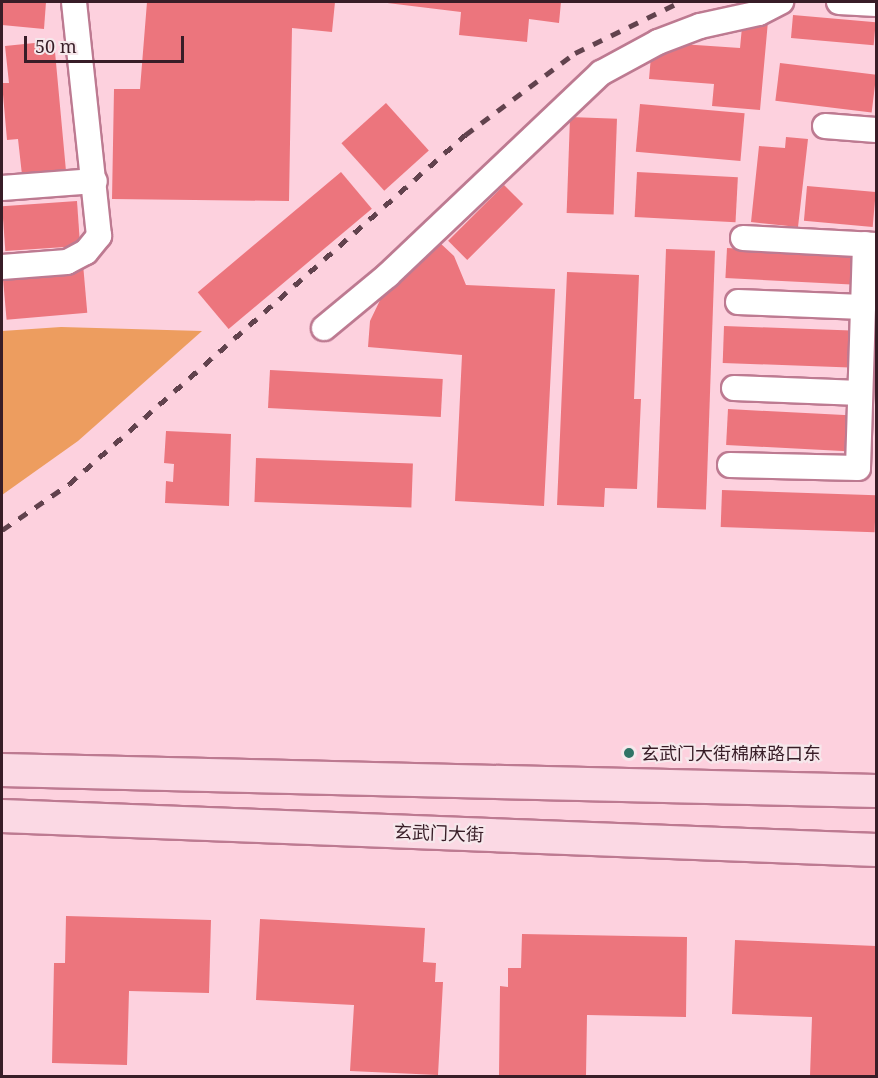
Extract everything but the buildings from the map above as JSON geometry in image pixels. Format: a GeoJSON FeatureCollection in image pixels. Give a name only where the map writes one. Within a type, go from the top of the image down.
{"type":"FeatureCollection","features":[{"type":"Feature","properties":{"kind":"main road"},"geometry":{"type":"LineString","coordinates":[[2,770],[876,790]]}},
{"type":"Feature","properties":{"kind":"main road","name":"玄武门大街"},"geometry":{"type":"LineString","coordinates":[[2,816],[876,850]]}},
{"type":"Feature","properties":{"kind":"street"},"geometry":{"type":"LineString","coordinates":[[2,267],[67,262],[86,252],[99,236],[95,181],[74,2]]}},
{"type":"Feature","properties":{"kind":"street"},"geometry":{"type":"LineString","coordinates":[[324,328],[388,275],[601,73],[658,42],[700,26],[759,13],[781,2]]}},
{"type":"Feature","properties":{"kind":"street"},"geometry":{"type":"LineString","coordinates":[[839,2],[876,4]]}},
{"type":"Feature","properties":{"kind":"street"},"geometry":{"type":"LineString","coordinates":[[825,126],[876,130]]}},
{"type":"Feature","properties":{"kind":"street"},"geometry":{"type":"LineString","coordinates":[[2,188],[95,181]]}},
{"type":"Feature","properties":{"kind":"street"},"geometry":{"type":"LineString","coordinates":[[730,465],[858,468],[863,307],[871,244],[743,238]]}},
{"type":"Feature","properties":{"kind":"street"},"geometry":{"type":"LineString","coordinates":[[738,302],[863,307]]}},
{"type":"Feature","properties":{"kind":"street"},"geometry":{"type":"LineString","coordinates":[[734,388],[860,393]]}},
{"type":"Feature","properties":{"kind":"shaded area"},"geometry":{"type":"Polygon","coordinates":[[[61,327],[202,331],[78,441],[2,495],[2,331],[61,327]]]}},
{"type":"Feature","properties":{"kind":"railway"},"geometry":{"type":"LineString","coordinates":[[2,530],[69,484],[465,135],[575,53],[680,2]]}},
{"type":"Feature","properties":{"kind":"place","name":"玄武门大街棉麻路口东"},"geometry":{"type":"Point","coordinates":[629,753]}}]}
